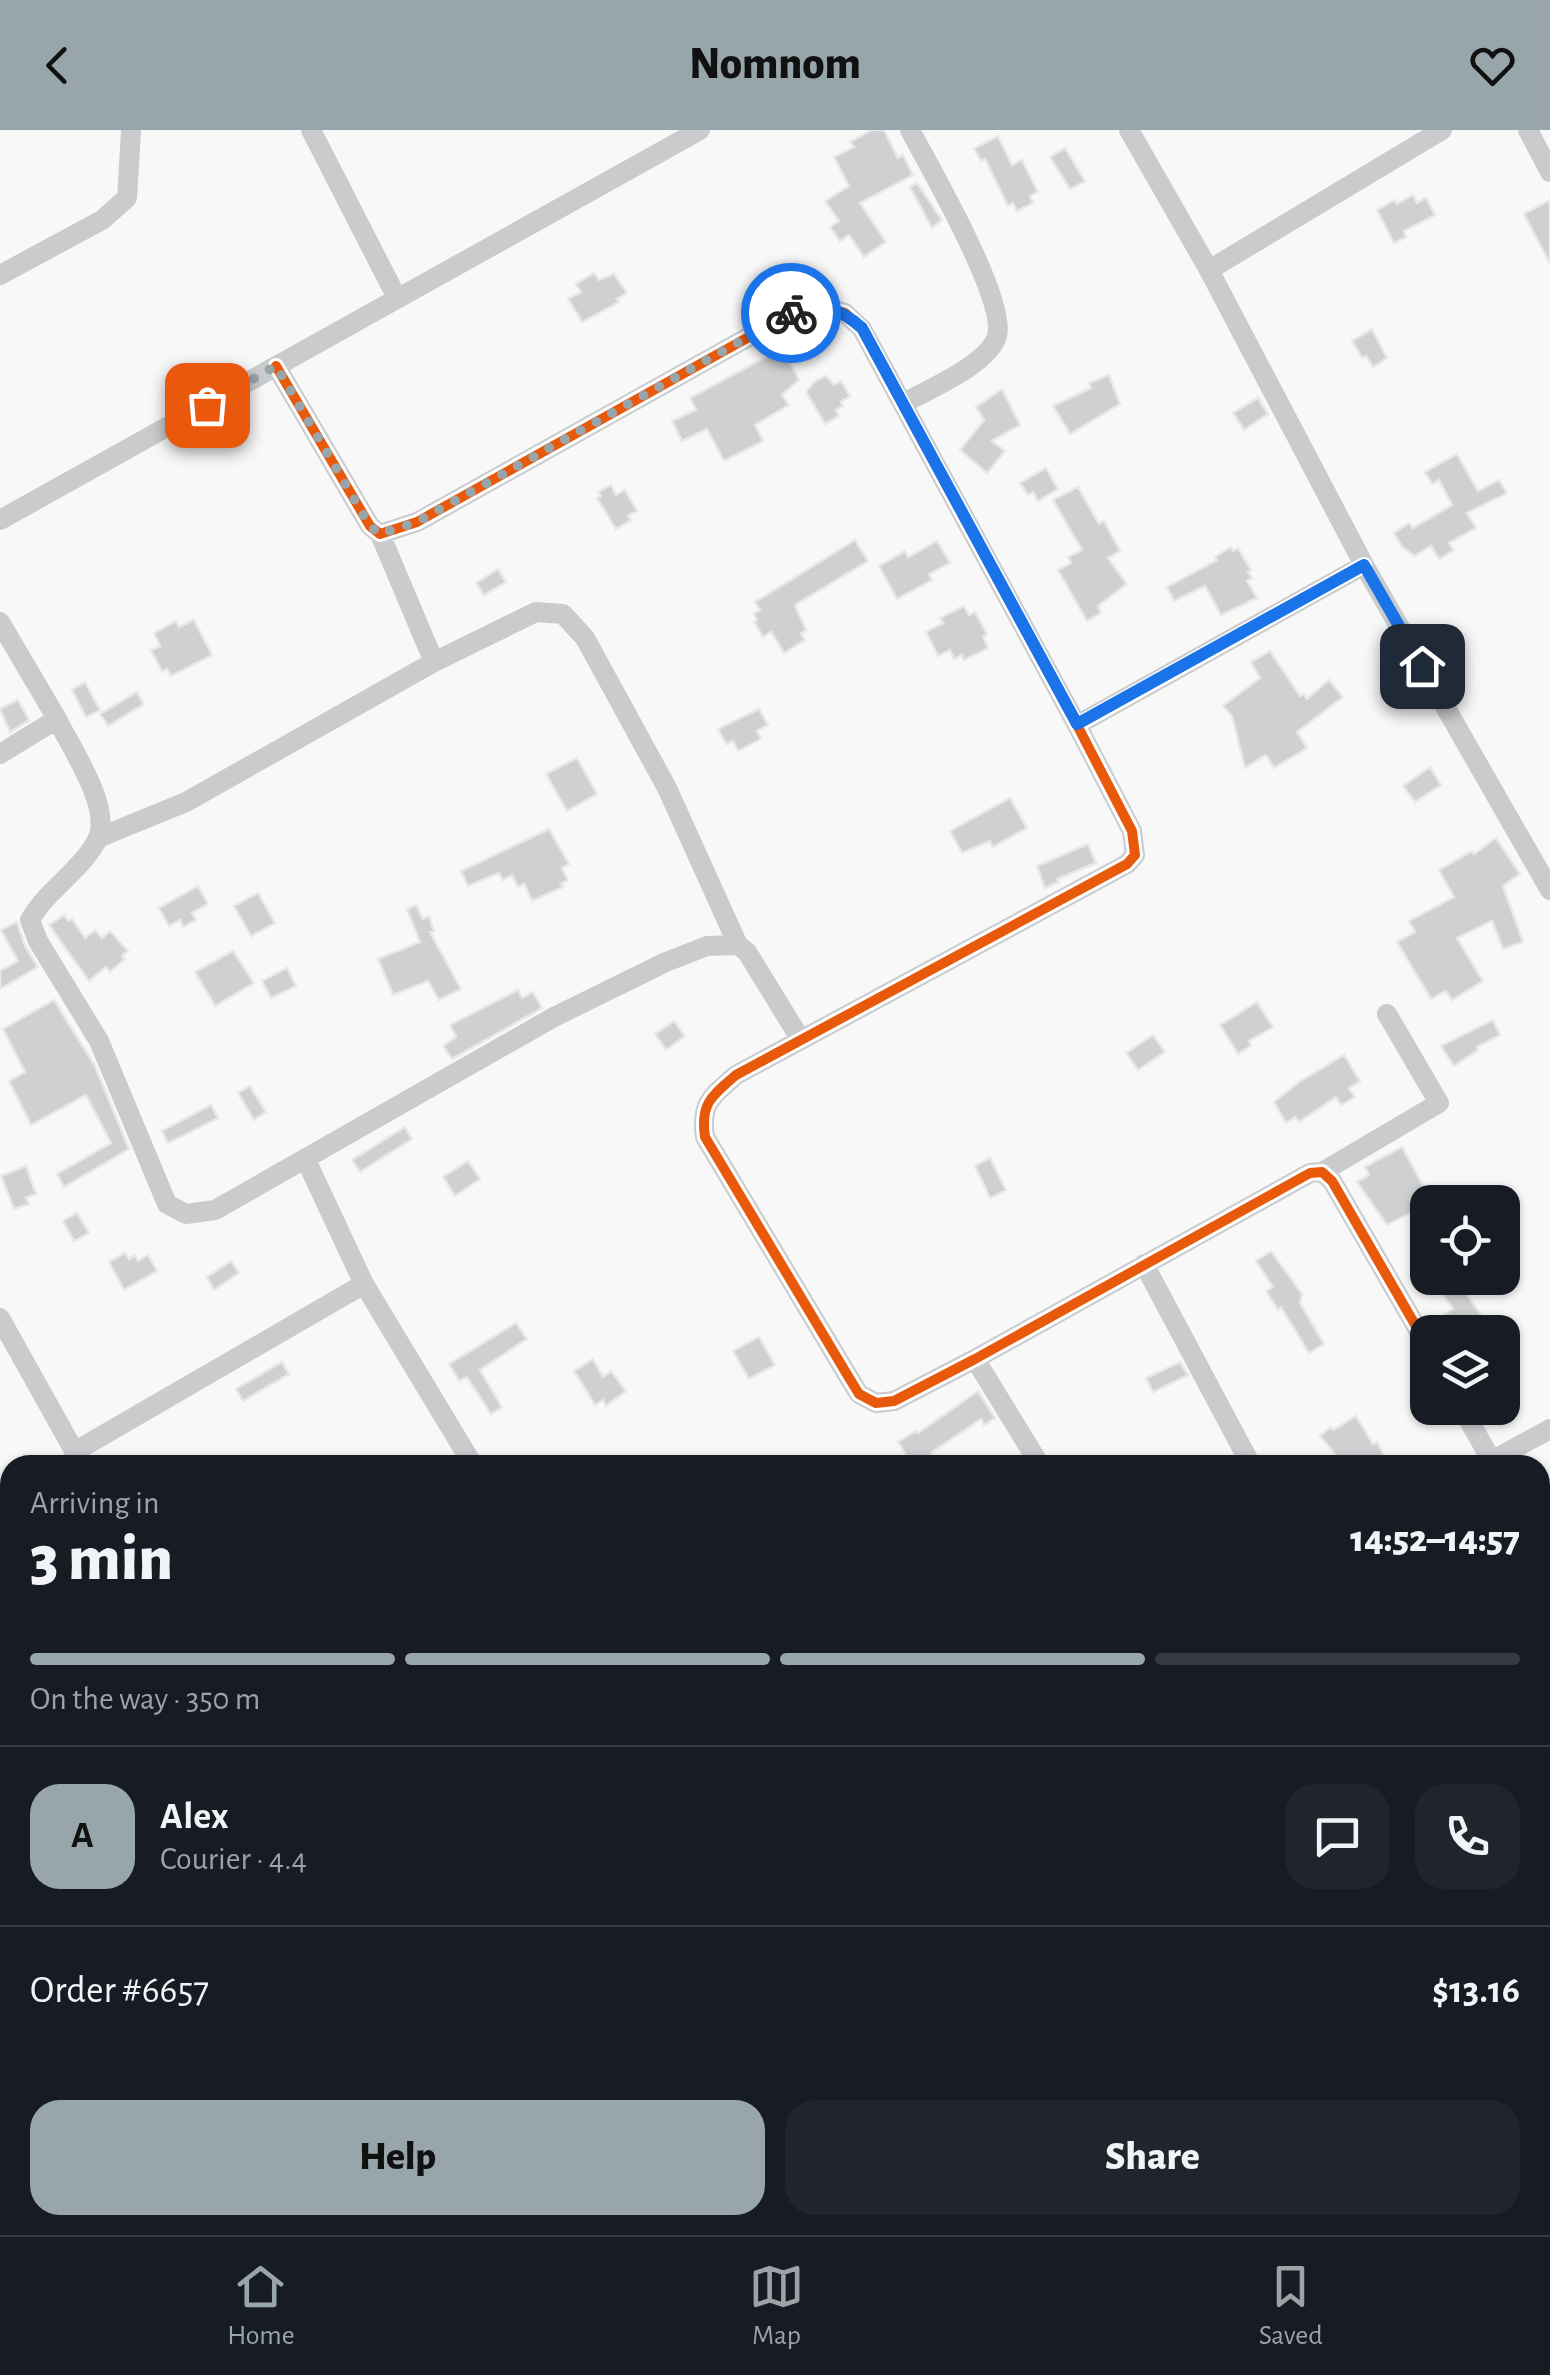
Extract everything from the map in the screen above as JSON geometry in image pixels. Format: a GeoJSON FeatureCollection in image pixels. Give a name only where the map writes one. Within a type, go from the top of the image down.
{"type":"FeatureCollection","features":[{"type":"Feature","properties":{"kind":"street"},"geometry":{"type":"LineString","coordinates":[[0,275],[102,220],[127,198],[131,130]]}},
{"type":"Feature","properties":{"kind":"street"},"geometry":{"type":"LineString","coordinates":[[312,130],[398,298]]}},
{"type":"Feature","properties":{"kind":"street"},"geometry":{"type":"LineString","coordinates":[[0,520],[700,130]]}},
{"type":"Feature","properties":{"kind":"street"},"geometry":{"type":"LineString","coordinates":[[904,403],[981,359],[996,336],[996,311],[981,272],[910,130]]}},
{"type":"Feature","properties":{"kind":"street"},"geometry":{"type":"LineString","coordinates":[[1130,130],[1210,270],[1364,565],[1550,890]]}},
{"type":"Feature","properties":{"kind":"street"},"geometry":{"type":"LineString","coordinates":[[1210,270],[1442,130]]}},
{"type":"Feature","properties":{"kind":"street"},"geometry":{"type":"LineString","coordinates":[[1528,130],[1550,172]]}},
{"type":"Feature","properties":{"kind":"street"},"geometry":{"type":"LineString","coordinates":[[380,534],[417,522],[797,310],[823,306],[845,313],[862,328],[1077,724],[1132,831],[1135,855],[1127,864],[736,1075],[712,1096],[702,1116],[705,1137],[860,1394],[876,1403],[894,1401],[976,1359],[1310,1173],[1322,1172],[1439,1103],[1387,1014]]}},
{"type":"Feature","properties":{"kind":"street"},"geometry":{"type":"LineString","coordinates":[[276,366],[370,526],[380,534],[434,662]]}},
{"type":"Feature","properties":{"kind":"street"},"geometry":{"type":"LineString","coordinates":[[1077,724],[1364,565]]}},
{"type":"Feature","properties":{"kind":"street"},"geometry":{"type":"LineString","coordinates":[[98,838],[186,802],[434,662],[536,612],[564,614],[585,638],[667,788],[738,945],[747,952],[801,1040]]}},
{"type":"Feature","properties":{"kind":"street"},"geometry":{"type":"LineString","coordinates":[[0,622],[56,719],[98,802],[102,821],[98,838],[72,872],[39,903],[30,920],[38,941],[99,1041],[166,1204],[186,1214],[214,1210],[554,1017],[694,951],[707,946],[738,945]]}},
{"type":"Feature","properties":{"kind":"street"},"geometry":{"type":"LineString","coordinates":[[0,754],[56,719]]}},
{"type":"Feature","properties":{"kind":"street"},"geometry":{"type":"LineString","coordinates":[[306,1160],[364,1284],[467,1455]]}},
{"type":"Feature","properties":{"kind":"street"},"geometry":{"type":"LineString","coordinates":[[1322,1172],[1332,1181],[1410,1316]]}},
{"type":"Feature","properties":{"kind":"street"},"geometry":{"type":"LineString","coordinates":[[1144,1264],[1246,1455]]}},
{"type":"Feature","properties":{"kind":"street"},"geometry":{"type":"LineString","coordinates":[[83,1455],[364,1284]]}},
{"type":"Feature","properties":{"kind":"street"},"geometry":{"type":"LineString","coordinates":[[0,1318],[76,1455]]}},
{"type":"Feature","properties":{"kind":"street"},"geometry":{"type":"LineString","coordinates":[[976,1359],[1028,1455]]}},
{"type":"Feature","properties":{"kind":"street"},"geometry":{"type":"LineString","coordinates":[[1470,1425],[1486,1455]]}},
{"type":"Feature","properties":{"kind":"street"},"geometry":{"type":"LineString","coordinates":[[1505,1455],[1550,1429]]}},
{"type":"Feature","properties":{"kind":"building"},"geometry":{"type":"Polygon","coordinates":[[[872,130],[884,130],[898,158],[903,155],[913,175],[860,203],[886,242],[864,257],[849,235],[840,241],[830,227],[839,221],[825,201],[849,186],[834,157],[854,147],[850,142],[872,130]]]}},
{"type":"Feature","properties":{"kind":"building"},"geometry":{"type":"Polygon","coordinates":[[[998,136],[1012,165],[1022,160],[1038,192],[1030,196],[1033,203],[1017,211],[1013,203],[1008,206],[985,159],[981,161],[974,149],[998,136]]]}},
{"type":"Feature","properties":{"kind":"building"},"geometry":{"type":"Polygon","coordinates":[[[1065,148],[1085,181],[1070,189],[1050,157],[1065,148]]]}},
{"type":"Feature","properties":{"kind":"building"},"geometry":{"type":"Polygon","coordinates":[[[917,183],[942,220],[932,228],[910,187],[917,183]]]}},
{"type":"Feature","properties":{"kind":"building"},"geometry":{"type":"Polygon","coordinates":[[[1413,195],[1417,203],[1426,198],[1435,215],[1404,231],[1406,237],[1394,243],[1377,210],[1413,195]]]}},
{"type":"Feature","properties":{"kind":"building"},"geometry":{"type":"Polygon","coordinates":[[[1550,200],[1550,264],[1524,214],[1550,200]]]}},
{"type":"Feature","properties":{"kind":"building"},"geometry":{"type":"Polygon","coordinates":[[[594,273],[599,280],[614,274],[627,293],[617,299],[619,302],[582,322],[568,299],[581,292],[576,284],[594,273]]]}},
{"type":"Feature","properties":{"kind":"building"},"geometry":{"type":"Polygon","coordinates":[[[1372,329],[1387,358],[1373,367],[1352,341],[1372,329]]]}},
{"type":"Feature","properties":{"kind":"building"},"geometry":{"type":"Polygon","coordinates":[[[783,348],[799,380],[782,395],[789,405],[755,425],[763,441],[724,461],[707,429],[682,441],[672,421],[696,410],[690,398],[783,348]]]}},
{"type":"Feature","properties":{"kind":"building"},"geometry":{"type":"Polygon","coordinates":[[[1109,375],[1120,404],[1070,434],[1053,406],[1109,375]]]}},
{"type":"Feature","properties":{"kind":"building"},"geometry":{"type":"Polygon","coordinates":[[[826,376],[834,385],[841,381],[850,396],[836,410],[839,416],[825,424],[806,392],[826,376]]]}},
{"type":"Feature","properties":{"kind":"building"},"geometry":{"type":"Polygon","coordinates":[[[1002,389],[1020,425],[992,441],[1005,451],[987,473],[960,450],[984,420],[976,407],[1002,389]]]}},
{"type":"Feature","properties":{"kind":"building"},"geometry":{"type":"Polygon","coordinates":[[[1258,398],[1268,414],[1244,430],[1233,413],[1258,398]]]}},
{"type":"Feature","properties":{"kind":"building"},"geometry":{"type":"Polygon","coordinates":[[[1457,454],[1478,491],[1499,480],[1507,493],[1467,513],[1476,528],[1449,543],[1454,550],[1439,559],[1431,546],[1415,556],[1402,547],[1394,533],[1409,523],[1413,528],[1452,505],[1439,480],[1432,484],[1425,472],[1457,454]]]}},
{"type":"Feature","properties":{"kind":"building"},"geometry":{"type":"Polygon","coordinates":[[[1046,468],[1058,489],[1038,501],[1020,483],[1046,468]]]}},
{"type":"Feature","properties":{"kind":"building"},"geometry":{"type":"Polygon","coordinates":[[[611,485],[616,495],[625,490],[637,511],[616,529],[597,498],[601,496],[598,492],[611,485]]]}},
{"type":"Feature","properties":{"kind":"building"},"geometry":{"type":"Polygon","coordinates":[[[1078,487],[1099,524],[1104,521],[1120,551],[1108,558],[1127,584],[1098,606],[1101,613],[1087,621],[1058,570],[1071,563],[1068,557],[1082,550],[1053,500],[1078,487]]]}},
{"type":"Feature","properties":{"kind":"building"},"geometry":{"type":"Polygon","coordinates":[[[855,540],[868,561],[795,605],[806,630],[801,634],[805,640],[784,653],[771,632],[763,637],[754,622],[754,614],[760,610],[755,602],[855,540]]]}},
{"type":"Feature","properties":{"kind":"building"},"geometry":{"type":"Polygon","coordinates":[[[937,541],[950,563],[929,574],[932,580],[897,599],[879,566],[905,551],[908,557],[937,541]]]}},
{"type":"Feature","properties":{"kind":"building"},"geometry":{"type":"Polygon","coordinates":[[[1231,547],[1233,551],[1238,548],[1251,570],[1248,572],[1252,578],[1247,581],[1257,598],[1221,615],[1205,586],[1174,601],[1167,587],[1217,560],[1215,557],[1231,547]]]}},
{"type":"Feature","properties":{"kind":"building"},"geometry":{"type":"Polygon","coordinates":[[[498,569],[506,582],[484,595],[476,583],[498,569]]]}},
{"type":"Feature","properties":{"kind":"building"},"geometry":{"type":"Polygon","coordinates":[[[964,606],[969,615],[975,612],[987,634],[983,637],[988,648],[964,660],[962,655],[954,659],[950,650],[938,656],[926,632],[943,623],[940,618],[964,606]]]}},
{"type":"Feature","properties":{"kind":"building"},"geometry":{"type":"Polygon","coordinates":[[[194,620],[212,655],[171,676],[167,669],[162,672],[151,650],[160,646],[154,633],[176,621],[179,627],[194,620]]]}},
{"type":"Feature","properties":{"kind":"building"},"geometry":{"type":"Polygon","coordinates":[[[1270,651],[1300,696],[1304,694],[1307,699],[1329,680],[1343,697],[1297,732],[1307,748],[1274,768],[1266,755],[1245,768],[1232,716],[1223,706],[1260,678],[1251,662],[1270,651]]]}},
{"type":"Feature","properties":{"kind":"building"},"geometry":{"type":"Polygon","coordinates":[[[85,682],[100,710],[86,717],[72,690],[85,682]]]}},
{"type":"Feature","properties":{"kind":"building"},"geometry":{"type":"Polygon","coordinates":[[[137,692],[144,704],[108,726],[100,714],[137,692]]]}},
{"type":"Feature","properties":{"kind":"building"},"geometry":{"type":"Polygon","coordinates":[[[18,700],[29,720],[10,732],[0,709],[18,700]]]}},
{"type":"Feature","properties":{"kind":"building"},"geometry":{"type":"Polygon","coordinates":[[[759,709],[768,725],[757,731],[761,739],[738,751],[733,741],[726,744],[718,729],[759,709]]]}},
{"type":"Feature","properties":{"kind":"building"},"geometry":{"type":"Polygon","coordinates":[[[577,758],[597,794],[567,811],[546,774],[577,758]]]}},
{"type":"Feature","properties":{"kind":"building"},"geometry":{"type":"Polygon","coordinates":[[[1430,767],[1441,785],[1415,802],[1403,786],[1430,767]]]}},
{"type":"Feature","properties":{"kind":"building"},"geometry":{"type":"Polygon","coordinates":[[[1010,798],[1027,828],[993,847],[990,841],[962,853],[950,831],[1010,798]]]}},
{"type":"Feature","properties":{"kind":"building"},"geometry":{"type":"Polygon","coordinates":[[[549,829],[569,864],[562,868],[568,880],[561,884],[563,887],[532,901],[524,884],[518,887],[512,875],[503,880],[499,873],[468,886],[461,871],[549,829]]]}},
{"type":"Feature","properties":{"kind":"building"},"geometry":{"type":"Polygon","coordinates":[[[1496,838],[1520,874],[1503,886],[1523,942],[1503,949],[1492,921],[1457,938],[1483,981],[1452,1000],[1446,991],[1431,999],[1397,942],[1415,932],[1409,921],[1454,897],[1439,870],[1472,851],[1474,854],[1496,838]]]}},
{"type":"Feature","properties":{"kind":"building"},"geometry":{"type":"Polygon","coordinates":[[[1088,844],[1096,863],[1045,888],[1037,866],[1088,844]]]}},
{"type":"Feature","properties":{"kind":"building"},"geometry":{"type":"Polygon","coordinates":[[[198,886],[208,904],[192,913],[196,920],[183,927],[180,920],[169,926],[159,908],[198,886]]]}},
{"type":"Feature","properties":{"kind":"building"},"geometry":{"type":"Polygon","coordinates":[[[258,893],[275,923],[251,936],[234,906],[258,893]]]}},
{"type":"Feature","properties":{"kind":"building"},"geometry":{"type":"Polygon","coordinates":[[[416,905],[423,919],[429,916],[434,931],[430,932],[461,989],[439,1000],[428,981],[393,995],[378,959],[420,942],[407,909],[416,905]]]}},
{"type":"Feature","properties":{"kind":"building"},"geometry":{"type":"Polygon","coordinates":[[[64,915],[68,921],[72,919],[85,938],[95,930],[102,938],[110,931],[128,951],[122,956],[125,959],[110,972],[106,967],[89,981],[49,925],[64,915]]]}},
{"type":"Feature","properties":{"kind":"building"},"geometry":{"type":"Polygon","coordinates":[[[17,922],[38,967],[0,989],[0,971],[18,961],[1,930],[17,922]]]}},
{"type":"Feature","properties":{"kind":"building"},"geometry":{"type":"Polygon","coordinates":[[[233,951],[254,983],[215,1006],[195,972],[233,951]]]}},
{"type":"Feature","properties":{"kind":"building"},"geometry":{"type":"Polygon","coordinates":[[[287,968],[296,986],[271,998],[262,981],[287,968]]]}},
{"type":"Feature","properties":{"kind":"building"},"geometry":{"type":"Polygon","coordinates":[[[518,990],[522,998],[533,992],[542,1008],[452,1059],[443,1046],[456,1037],[450,1025],[518,990]]]}},
{"type":"Feature","properties":{"kind":"building"},"geometry":{"type":"Polygon","coordinates":[[[54,1000],[95,1066],[129,1149],[64,1187],[57,1174],[111,1143],[86,1095],[31,1125],[9,1081],[25,1072],[3,1029],[54,1000]]]}},
{"type":"Feature","properties":{"kind":"building"},"geometry":{"type":"Polygon","coordinates":[[[1257,1002],[1273,1027],[1249,1041],[1251,1046],[1238,1054],[1220,1025],[1257,1002]]]}},
{"type":"Feature","properties":{"kind":"building"},"geometry":{"type":"Polygon","coordinates":[[[1493,1020],[1500,1035],[1454,1066],[1441,1046],[1493,1020]]]}},
{"type":"Feature","properties":{"kind":"building"},"geometry":{"type":"Polygon","coordinates":[[[674,1021],[685,1036],[666,1050],[655,1034],[674,1021]]]}},
{"type":"Feature","properties":{"kind":"building"},"geometry":{"type":"Polygon","coordinates":[[[1153,1035],[1165,1052],[1138,1070],[1126,1053],[1153,1035]]]}},
{"type":"Feature","properties":{"kind":"building"},"geometry":{"type":"Polygon","coordinates":[[[1344,1055],[1360,1081],[1349,1088],[1355,1097],[1341,1105],[1336,1097],[1299,1122],[1295,1117],[1286,1123],[1274,1102],[1344,1055]]]}},
{"type":"Feature","properties":{"kind":"building"},"geometry":{"type":"Polygon","coordinates":[[[250,1086],[266,1112],[254,1120],[238,1093],[250,1086]]]}},
{"type":"Feature","properties":{"kind":"building"},"geometry":{"type":"Polygon","coordinates":[[[211,1105],[218,1118],[168,1143],[162,1131],[211,1105]]]}},
{"type":"Feature","properties":{"kind":"building"},"geometry":{"type":"Polygon","coordinates":[[[405,1127],[412,1139],[360,1172],[352,1160],[405,1127]]]}},
{"type":"Feature","properties":{"kind":"building"},"geometry":{"type":"Polygon","coordinates":[[[1402,1147],[1423,1185],[1410,1185],[1410,1213],[1387,1225],[1357,1182],[1369,1175],[1365,1167],[1402,1147]]]}},
{"type":"Feature","properties":{"kind":"building"},"geometry":{"type":"Polygon","coordinates":[[[990,1158],[1006,1190],[990,1198],[975,1166],[990,1158]]]}},
{"type":"Feature","properties":{"kind":"building"},"geometry":{"type":"Polygon","coordinates":[[[468,1161],[480,1179],[455,1196],[443,1177],[468,1161]]]}},
{"type":"Feature","properties":{"kind":"building"},"geometry":{"type":"Polygon","coordinates":[[[26,1166],[36,1194],[26,1198],[29,1204],[14,1209],[1,1176],[26,1166]]]}},
{"type":"Feature","properties":{"kind":"building"},"geometry":{"type":"Polygon","coordinates":[[[77,1213],[89,1233],[74,1241],[63,1221],[77,1213]]]}},
{"type":"Feature","properties":{"kind":"building"},"geometry":{"type":"Polygon","coordinates":[[[1271,1251],[1302,1294],[1300,1303],[1324,1344],[1309,1353],[1281,1307],[1278,1310],[1266,1291],[1273,1287],[1256,1261],[1271,1251]]]}},
{"type":"Feature","properties":{"kind":"building"},"geometry":{"type":"Polygon","coordinates":[[[125,1253],[129,1259],[135,1255],[138,1261],[148,1255],[157,1271],[124,1290],[109,1262],[125,1253]]]}},
{"type":"Feature","properties":{"kind":"building"},"geometry":{"type":"Polygon","coordinates":[[[231,1261],[239,1273],[214,1290],[207,1277],[231,1261]]]}},
{"type":"Feature","properties":{"kind":"building"},"geometry":{"type":"Polygon","coordinates":[[[1444,1295],[1467,1295],[1481,1315],[1445,1314],[1453,1309],[1444,1295]]]}},
{"type":"Feature","properties":{"kind":"building"},"geometry":{"type":"Polygon","coordinates":[[[516,1323],[527,1339],[480,1370],[502,1407],[491,1414],[467,1377],[459,1381],[449,1364],[516,1323]]]}},
{"type":"Feature","properties":{"kind":"building"},"geometry":{"type":"Polygon","coordinates":[[[759,1337],[775,1365],[749,1379],[733,1351],[759,1337]]]}},
{"type":"Feature","properties":{"kind":"building"},"geometry":{"type":"Polygon","coordinates":[[[593,1359],[603,1377],[611,1371],[626,1391],[606,1406],[603,1400],[595,1405],[574,1371],[593,1359]]]}},
{"type":"Feature","properties":{"kind":"building"},"geometry":{"type":"Polygon","coordinates":[[[282,1362],[289,1374],[243,1401],[236,1389],[282,1362]]]}},
{"type":"Feature","properties":{"kind":"building"},"geometry":{"type":"Polygon","coordinates":[[[1180,1362],[1188,1375],[1153,1392],[1146,1378],[1180,1362]]]}},
{"type":"Feature","properties":{"kind":"building"},"geometry":{"type":"Polygon","coordinates":[[[978,1391],[995,1418],[984,1425],[981,1419],[932,1455],[906,1455],[898,1442],[918,1433],[978,1391]]]}},
{"type":"Feature","properties":{"kind":"building"},"geometry":{"type":"Polygon","coordinates":[[[1356,1416],[1384,1455],[1336,1455],[1320,1436],[1331,1427],[1333,1430],[1356,1416]]]}},
{"type":"Feature","properties":{"kind":"cycle path"},"geometry":{"type":"LineString","coordinates":[[276,366],[370,526],[380,534],[417,522],[797,310],[823,307],[845,313],[862,329],[1077,725],[1364,565]]}},
{"type":"Feature","properties":{"kind":"cycle path"},"geometry":{"type":"LineString","coordinates":[[1077,725],[1132,831],[1135,855],[1127,864],[736,1075],[706,1108],[705,1137],[859,1394],[876,1403],[894,1401],[975,1359],[1310,1173],[1322,1172],[1332,1181],[1410,1316]]}},
{"type":"Feature","properties":{"kind":"way so far"},"geometry":{"type":"LineString","coordinates":[[207,405],[276,366],[370,526],[380,534],[417,522],[791,313]]}},
{"type":"Feature","properties":{"kind":"route"},"geometry":{"type":"LineString","coordinates":[[791,313],[823,306],[845,313],[862,328],[1077,724],[1364,565],[1422,666]]}}]}
